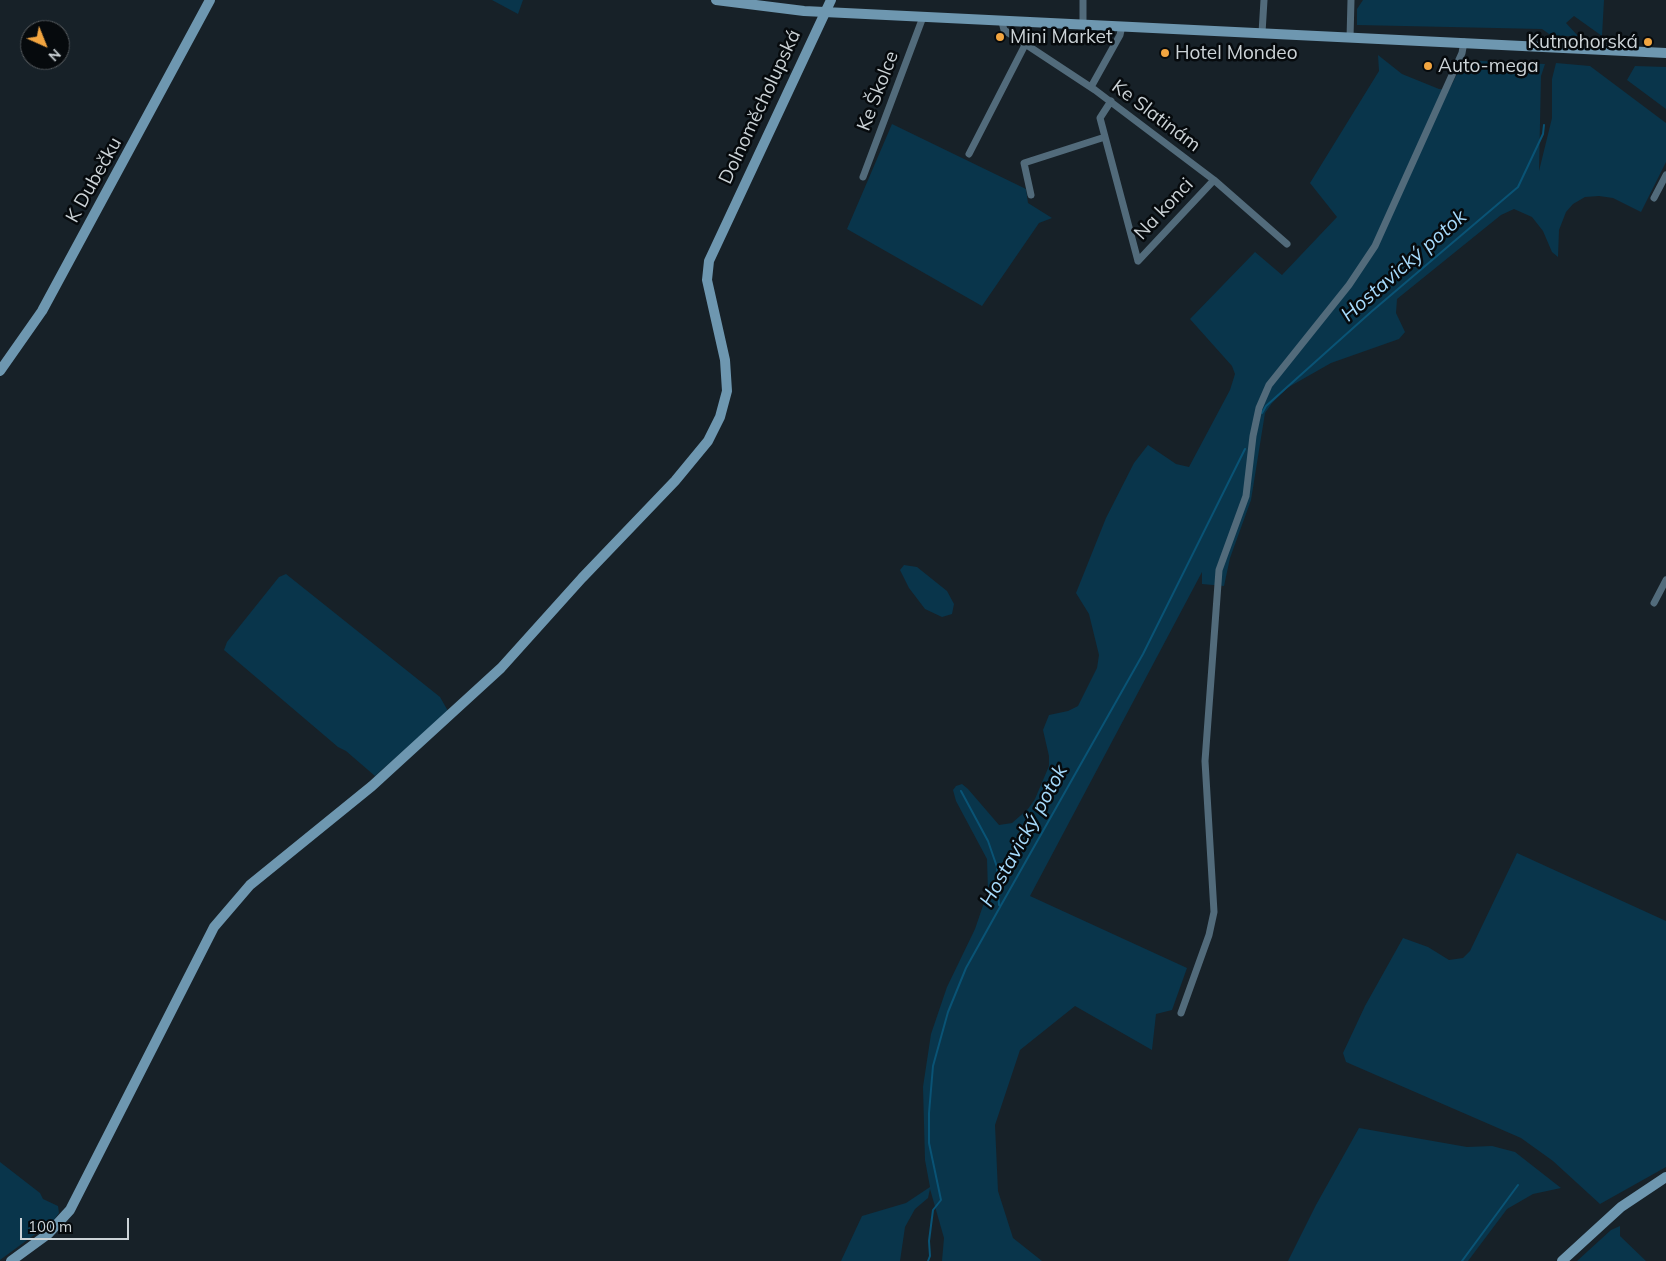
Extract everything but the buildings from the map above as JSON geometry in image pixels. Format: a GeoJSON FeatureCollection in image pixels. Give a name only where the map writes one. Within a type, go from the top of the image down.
{"type":"FeatureCollection","features":[{"type":"Feature","properties":{"kind":"street","name":"K Dubečku"},"geometry":{"type":"LineString","coordinates":[[0,371],[42,311],[210,0]]}},
{"type":"Feature","properties":{"kind":"street"},"geometry":{"type":"LineString","coordinates":[[716,0],[824,12],[1002,22],[1122,26],[1666,53]]}},
{"type":"Feature","properties":{"kind":"street","name":"Dolnoměcholupská"},"geometry":{"type":"LineString","coordinates":[[11,1261],[48,1234],[70,1210],[214,927],[250,885],[372,786],[501,668],[582,578],[676,481],[708,441],[720,417],[727,391],[725,360],[710,296],[707,271],[712,251],[831,0]]}},
{"type":"Feature","properties":{"kind":"street"},"geometry":{"type":"LineString","coordinates":[[1083,0],[1083,25]]}},
{"type":"Feature","properties":{"kind":"street"},"geometry":{"type":"LineString","coordinates":[[1262,33],[1264,0]]}},
{"type":"Feature","properties":{"kind":"street"},"geometry":{"type":"LineString","coordinates":[[1350,38],[1351,0]]}},
{"type":"Feature","properties":{"kind":"street","name":"Ke Školce"},"geometry":{"type":"LineString","coordinates":[[863,177],[923,17]]}},
{"type":"Feature","properties":{"kind":"street","name":"Ke Slatinám"},"geometry":{"type":"LineString","coordinates":[[1002,22],[1004,30],[1091,87],[1214,180],[1287,244]]}},
{"type":"Feature","properties":{"kind":"street"},"geometry":{"type":"LineString","coordinates":[[1091,87],[1120,35],[1122,26]]}},
{"type":"Feature","properties":{"kind":"street"},"geometry":{"type":"LineString","coordinates":[[1181,1012],[1209,935],[1214,912],[1205,761],[1219,570],[1246,496],[1252,436],[1259,408],[1270,385],[1343,292],[1375,246],[1462,53],[1464,42]]}},
{"type":"Feature","properties":{"kind":"street"},"geometry":{"type":"LineString","coordinates":[[969,154],[1025,45]]}},
{"type":"Feature","properties":{"kind":"street"},"geometry":{"type":"LineString","coordinates":[[1031,195],[1024,163],[1105,137],[1100,118],[1110,101]]}},
{"type":"Feature","properties":{"kind":"street","name":"Na konci"},"geometry":{"type":"LineString","coordinates":[[1105,137],[1138,261],[1214,180]]}},
{"type":"Feature","properties":{"kind":"street"},"geometry":{"type":"LineString","coordinates":[[1654,198],[1666,175]]}},
{"type":"Feature","properties":{"kind":"street"},"geometry":{"type":"LineString","coordinates":[[1654,604],[1666,580]]}},
{"type":"Feature","properties":{"kind":"street"},"geometry":{"type":"LineString","coordinates":[[1562,1261],[1621,1206],[1666,1177]]}},
{"type":"Feature","properties":{"kind":"shaded area"},"geometry":{"type":"Polygon","coordinates":[[[492,0],[523,0],[518,14],[492,0]]]}},
{"type":"Feature","properties":{"kind":"shaded area"},"geometry":{"type":"Polygon","coordinates":[[[1363,0],[1604,0],[1602,36],[1574,16],[1566,23],[1578,36],[1552,36],[1542,29],[1357,25],[1357,9],[1363,0]]]}},
{"type":"Feature","properties":{"kind":"shaded area"},"geometry":{"type":"Polygon","coordinates":[[[1378,55],[1402,74],[1439,89],[1449,90],[1464,60],[1545,64],[1541,76],[1539,171],[1552,118],[1552,79],[1556,63],[1590,66],[1666,123],[1666,162],[1641,212],[1613,198],[1599,196],[1585,197],[1573,204],[1566,212],[1559,230],[1558,257],[1552,252],[1543,231],[1532,217],[1514,209],[1501,215],[1397,299],[1396,313],[1405,332],[1399,339],[1331,363],[1287,388],[1272,403],[1265,413],[1251,500],[1230,558],[1224,586],[1202,584],[1202,572],[1030,896],[1187,968],[1172,1010],[1156,1014],[1152,1050],[1075,1006],[1020,1050],[995,1125],[998,1191],[1013,1238],[1042,1261],[942,1261],[944,1238],[930,1189],[928,1198],[915,1209],[905,1227],[900,1261],[841,1261],[862,1216],[906,1203],[930,1187],[925,1160],[923,1087],[931,1034],[947,987],[975,929],[988,891],[987,859],[956,801],[953,790],[956,786],[962,784],[999,825],[1012,823],[1028,809],[1035,799],[1049,766],[1049,756],[1043,730],[1049,715],[1068,711],[1078,706],[1097,668],[1099,655],[1089,614],[1076,593],[1106,518],[1134,463],[1148,445],[1176,464],[1189,467],[1230,390],[1235,374],[1232,366],[1190,319],[1255,252],[1282,275],[1337,217],[1310,183],[1379,71],[1378,55]]]}},
{"type":"Feature","properties":{"kind":"shaded area"},"geometry":{"type":"Polygon","coordinates":[[[1635,66],[1666,67],[1666,109],[1627,80],[1635,66]]]}},
{"type":"Feature","properties":{"kind":"shaded area"},"geometry":{"type":"Polygon","coordinates":[[[892,124],[1026,189],[1028,203],[1052,218],[1039,223],[982,306],[847,229],[892,124]]]}},
{"type":"Feature","properties":{"kind":"shaded area"},"geometry":{"type":"Polygon","coordinates":[[[904,565],[917,567],[947,591],[954,604],[952,614],[942,617],[925,609],[909,588],[900,570],[904,565]]]}},
{"type":"Feature","properties":{"kind":"shaded area"},"geometry":{"type":"Polygon","coordinates":[[[286,574],[440,697],[448,711],[375,776],[224,650],[227,642],[279,577],[286,574]]]}},
{"type":"Feature","properties":{"kind":"shaded area"},"geometry":{"type":"Polygon","coordinates":[[[1517,853],[1666,921],[1666,1167],[1600,1204],[1553,1161],[1521,1138],[1346,1062],[1343,1053],[1365,1006],[1403,938],[1428,947],[1449,960],[1463,958],[1470,951],[1517,853]]]}},
{"type":"Feature","properties":{"kind":"shaded area"},"geometry":{"type":"Polygon","coordinates":[[[1359,1128],[1467,1147],[1492,1146],[1515,1152],[1561,1188],[1533,1194],[1507,1209],[1468,1261],[1288,1261],[1316,1205],[1359,1128]]]}},
{"type":"Feature","properties":{"kind":"shaded area"},"geometry":{"type":"Polygon","coordinates":[[[0,1162],[40,1193],[43,1199],[58,1206],[59,1213],[53,1221],[0,1260],[0,1162]]]}},
{"type":"Feature","properties":{"kind":"shaded area"},"geometry":{"type":"Polygon","coordinates":[[[1620,1226],[1620,1236],[1646,1261],[1577,1261],[1611,1230],[1620,1226]]]}},
{"type":"Feature","properties":{"kind":"waterway","name":"Hostavický potok"},"geometry":{"type":"LineString","coordinates":[[1262,413],[1266,406],[1371,312],[1518,187],[1543,134],[1544,125]]}},
{"type":"Feature","properties":{"kind":"waterway","name":"Hostavický potok"},"geometry":{"type":"LineString","coordinates":[[928,1261],[930,1256],[929,1241],[933,1210],[941,1200],[929,1143],[929,1113],[933,1066],[948,1012],[966,968],[1143,654],[1245,449]]}},
{"type":"Feature","properties":{"kind":"waterway"},"geometry":{"type":"LineString","coordinates":[[961,791],[988,841],[997,867],[999,905]]}},
{"type":"Feature","properties":{"kind":"waterway"},"geometry":{"type":"LineString","coordinates":[[1462,1261],[1518,1185]]}},
{"type":"Feature","properties":{"kind":"place","name":"Mini Market"},"geometry":{"type":"Point","coordinates":[1000,37]}},
{"type":"Feature","properties":{"kind":"place","name":"Kutnohorská"},"geometry":{"type":"Point","coordinates":[1648,42]}},
{"type":"Feature","properties":{"kind":"place","name":"Hotel Mondeo"},"geometry":{"type":"Point","coordinates":[1165,53]}},
{"type":"Feature","properties":{"kind":"place","name":"Auto-mega"},"geometry":{"type":"Point","coordinates":[1428,66]}}]}
